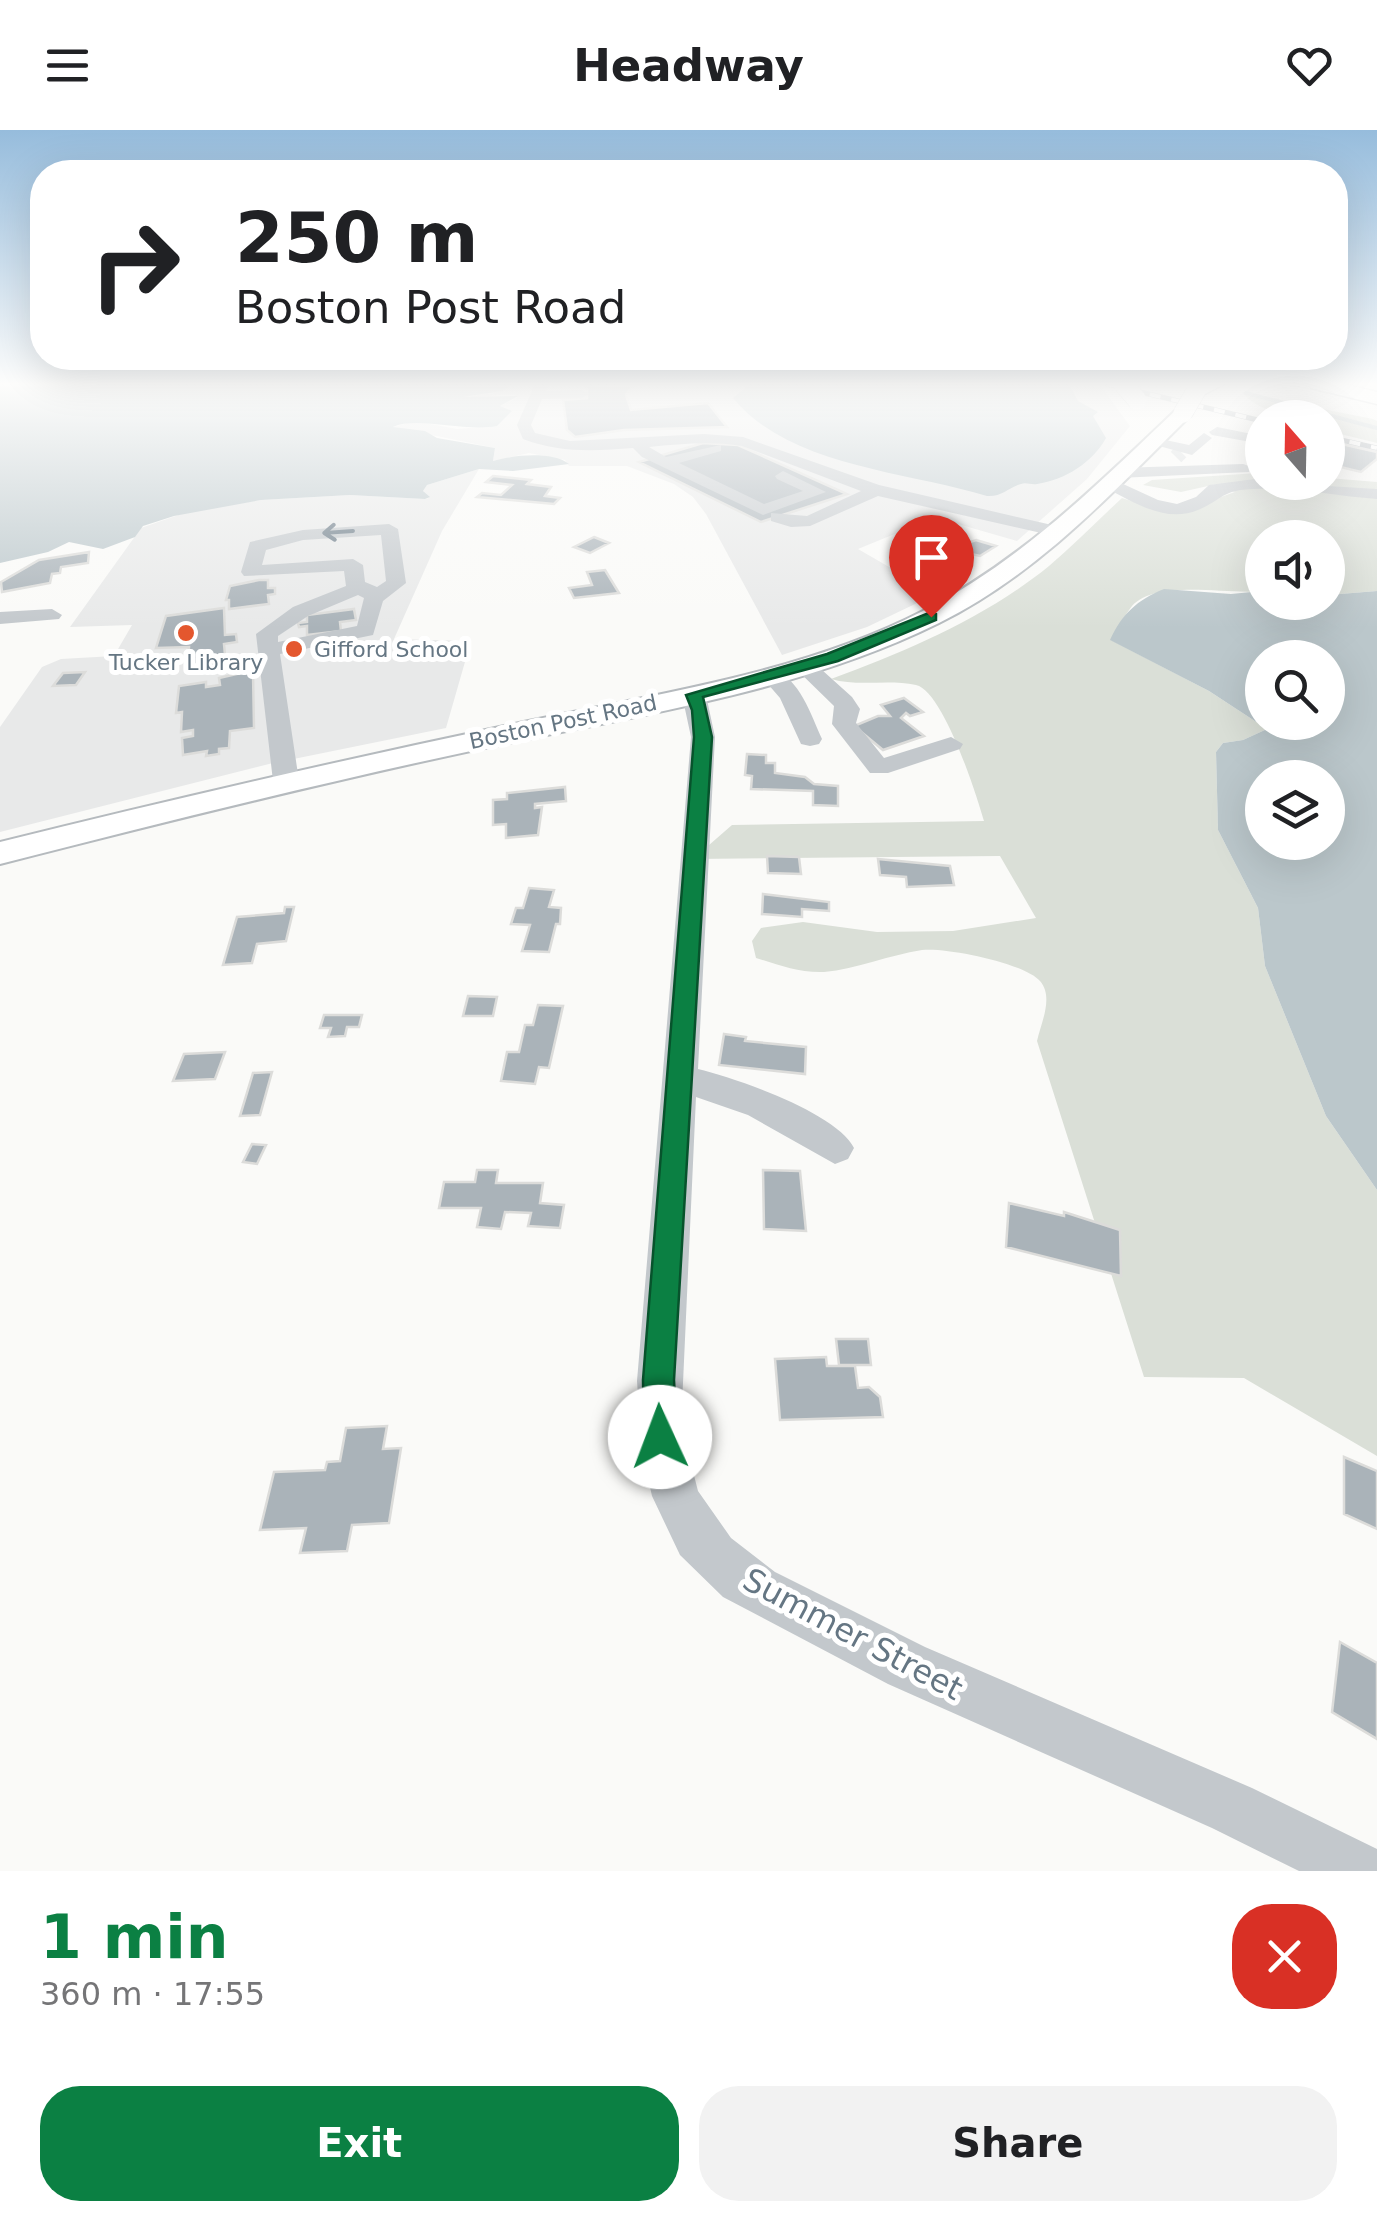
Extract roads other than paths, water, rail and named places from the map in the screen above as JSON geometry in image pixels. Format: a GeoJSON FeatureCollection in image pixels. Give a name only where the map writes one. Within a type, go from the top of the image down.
{"type":"FeatureCollection","features":[{"type":"Feature","properties":{"kind":"main road","name":"Boston Post Road"},"geometry":{"type":"LineString","coordinates":[[0,853],[286,780],[694,695],[804,666],[890,635],[949,608],[1011,570],[1063,529],[1122,465]]}},
{"type":"Feature","properties":{"kind":"main road","name":"Boston Post Road"},"geometry":{"type":"LineString","coordinates":[[1119,472],[1140,465]]}},
{"type":"Feature","properties":{"kind":"street"},"geometry":{"type":"LineString","coordinates":[[672,465],[763,510],[818,492],[759,465]]}},
{"type":"Feature","properties":{"kind":"street"},"geometry":{"type":"LineString","coordinates":[[809,465],[877,490],[949,509],[1063,529]]}},
{"type":"Feature","properties":{"kind":"street"},"geometry":{"type":"LineString","coordinates":[[1140,465],[1119,472],[1155,505],[1178,510],[1194,508],[1207,501],[1213,490],[1234,485],[1377,494]]}},
{"type":"Feature","properties":{"kind":"street"},"geometry":{"type":"LineString","coordinates":[[1345,476],[1377,479]]}},
{"type":"Feature","properties":{"kind":"street"},"geometry":{"type":"LineString","coordinates":[[778,517],[791,522],[810,521],[877,490],[1063,529]]}},
{"type":"Feature","properties":{"kind":"street"},"geometry":{"type":"LineString","coordinates":[[920,520],[949,509]]}},
{"type":"Feature","properties":{"kind":"street"},"geometry":{"type":"LineString","coordinates":[[268,650],[366,631],[365,593],[353,565],[251,572],[258,546],[303,534],[389,528],[396,583],[365,593],[278,622],[267,634],[268,650],[286,780]]}},
{"type":"Feature","properties":{"kind":"street"},"geometry":{"type":"LineString","coordinates":[[0,618],[52,615]]}},
{"type":"Feature","properties":{"kind":"street"},"geometry":{"type":"LineString","coordinates":[[804,666],[847,706],[844,724],[879,768],[951,744]]}},
{"type":"Feature","properties":{"kind":"street"},"geometry":{"type":"LineString","coordinates":[[772,676],[791,696],[810,739]]}},
{"type":"Feature","properties":{"kind":"street","name":"Summer Street"},"geometry":{"type":"LineString","coordinates":[[694,695],[703,737],[658,1380],[660,1437],[669,1482],[693,1530],[715,1558],[772,1596],[930,1679],[1294,1836],[1359,1871]]}},
{"type":"Feature","properties":{"kind":"street"},"geometry":{"type":"LineString","coordinates":[[678,1079],[727,1088],[776,1111],[835,1148]]}},
{"type":"Feature","properties":{"kind":"place","name":"Tucker Library"},"geometry":{"type":"Point","coordinates":[186,633]}},
{"type":"Feature","properties":{"kind":"place","name":"Gifford School"},"geometry":{"type":"Point","coordinates":[294,649]}}]}
